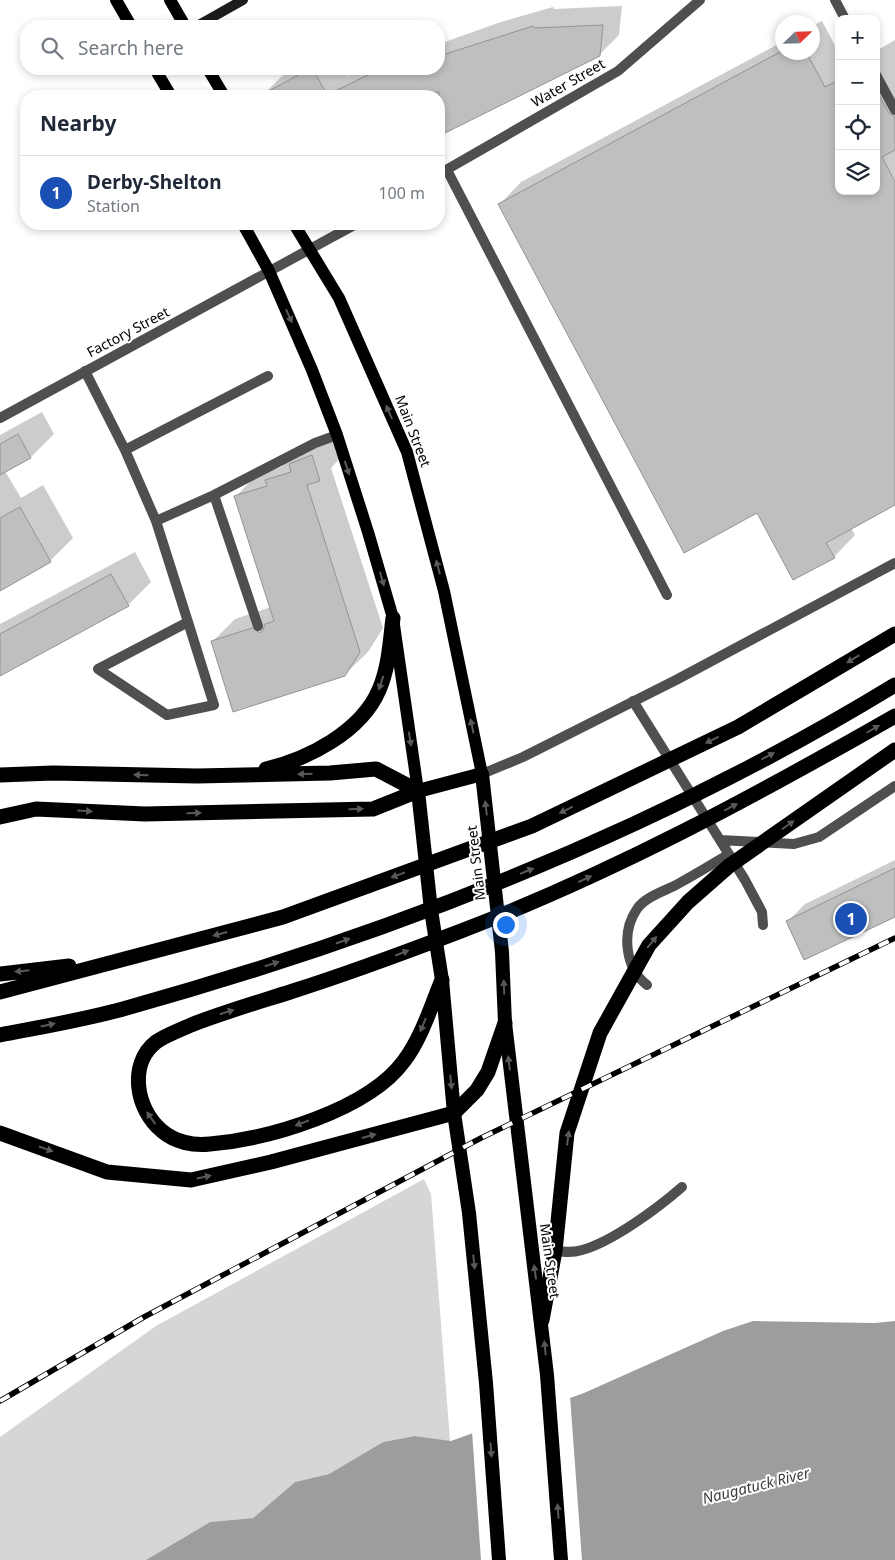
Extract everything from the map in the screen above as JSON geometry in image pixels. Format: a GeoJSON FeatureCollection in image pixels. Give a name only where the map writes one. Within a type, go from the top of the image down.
{"type":"FeatureCollection","features":[{"type":"Feature","properties":{"kind":"highway"},"geometry":{"type":"LineString","coordinates":[[242,774],[276,767],[324,746],[350,728],[366,712],[379,691],[388,663],[393,618]]}},
{"type":"Feature","properties":{"kind":"highway"},"geometry":{"type":"LineString","coordinates":[[0,992],[284,917],[532,826],[738,727],[895,634]]}},
{"type":"Feature","properties":{"kind":"highway"},"geometry":{"type":"LineString","coordinates":[[0,1035],[121,1009],[296,956],[403,920],[558,859],[764,758],[895,685]]}},
{"type":"Feature","properties":{"kind":"highway"},"geometry":{"type":"LineString","coordinates":[[442,980],[418,1037],[404,1061],[382,1084],[357,1100],[284,1129],[249,1139],[194,1145],[163,1132],[151,1120],[141,1102],[138,1085],[140,1068],[145,1055],[157,1042],[215,1016],[306,986],[465,929],[569,886],[735,805],[802,770],[895,716]]}},
{"type":"Feature","properties":{"kind":"highway"},"geometry":{"type":"LineString","coordinates":[[542,1320],[555,1251],[568,1133],[600,1033],[649,945],[688,902],[728,866],[895,750]]}},
{"type":"Feature","properties":{"kind":"highway"},"geometry":{"type":"LineString","coordinates":[[0,776],[53,774],[197,776],[330,773],[376,769],[418,791]]}},
{"type":"Feature","properties":{"kind":"highway"},"geometry":{"type":"LineString","coordinates":[[0,817],[36,808],[145,814],[373,809],[418,791],[482,774]]}},
{"type":"Feature","properties":{"kind":"highway","name":"Main Street"},"geometry":{"type":"LineString","coordinates":[[482,774],[502,952],[505,1023],[548,1375],[561,1560]]}},
{"type":"Feature","properties":{"kind":"highway"},"geometry":{"type":"LineString","coordinates":[[418,791],[431,910],[442,980],[455,1121],[464,1178],[487,1402],[499,1560]]}},
{"type":"Feature","properties":{"kind":"highway"},"geometry":{"type":"LineString","coordinates":[[0,974],[123,961]]}},
{"type":"Feature","properties":{"kind":"highway"},"geometry":{"type":"LineString","coordinates":[[0,1134],[107,1172],[191,1180],[455,1121],[488,1072],[505,1023]]}},
{"type":"Feature","properties":{"kind":"main road"},"geometry":{"type":"LineString","coordinates":[[116,0],[128,20]]}},
{"type":"Feature","properties":{"kind":"main road"},"geometry":{"type":"LineString","coordinates":[[170,0],[181,20]]}},
{"type":"Feature","properties":{"kind":"main road"},"geometry":{"type":"LineString","coordinates":[[208,20],[243,0]]}},
{"type":"Feature","properties":{"kind":"main road"},"geometry":{"type":"LineString","coordinates":[[159,75],[167,90]]}},
{"type":"Feature","properties":{"kind":"main road"},"geometry":{"type":"LineString","coordinates":[[212,75],[220,90]]}},
{"type":"Feature","properties":{"kind":"main road"},"geometry":{"type":"LineString","coordinates":[[246,230],[269,272],[312,370],[337,435],[393,618],[418,791]]}},
{"type":"Feature","properties":{"kind":"main road","name":"Main Street"},"geometry":{"type":"LineString","coordinates":[[298,230],[339,298],[407,452],[444,591],[482,774]]}},
{"type":"Feature","properties":{"kind":"street","name":"Water Street"},"geometry":{"type":"LineString","coordinates":[[445,171],[618,71],[700,0]]}},
{"type":"Feature","properties":{"kind":"street"},"geometry":{"type":"LineString","coordinates":[[835,0],[844,15]]}},
{"type":"Feature","properties":{"kind":"street"},"geometry":{"type":"LineString","coordinates":[[880,82],[895,110]]}},
{"type":"Feature","properties":{"kind":"street"},"geometry":{"type":"LineString","coordinates":[[445,176],[667,595]]}},
{"type":"Feature","properties":{"kind":"street"},"geometry":{"type":"LineString","coordinates":[[269,272],[345,230]]}},
{"type":"Feature","properties":{"kind":"street","name":"Factory Street"},"geometry":{"type":"LineString","coordinates":[[0,418],[269,272]]}},
{"type":"Feature","properties":{"kind":"street"},"geometry":{"type":"LineString","coordinates":[[85,371],[125,450],[156,521],[188,622],[214,705],[167,715],[98,670],[188,622]]}},
{"type":"Feature","properties":{"kind":"street"},"geometry":{"type":"LineString","coordinates":[[125,450],[268,376]]}},
{"type":"Feature","properties":{"kind":"street"},"geometry":{"type":"LineString","coordinates":[[156,521],[214,495],[315,443],[337,435]]}},
{"type":"Feature","properties":{"kind":"street"},"geometry":{"type":"LineString","coordinates":[[214,495],[258,626]]}},
{"type":"Feature","properties":{"kind":"street"},"geometry":{"type":"LineString","coordinates":[[482,774],[523,756],[633,701],[895,563]]}},
{"type":"Feature","properties":{"kind":"street"},"geometry":{"type":"LineString","coordinates":[[633,701],[729,854],[762,912],[763,925]]}},
{"type":"Feature","properties":{"kind":"street"},"geometry":{"type":"LineString","coordinates":[[720,840],[794,844],[819,837],[895,786]]}},
{"type":"Feature","properties":{"kind":"street"},"geometry":{"type":"LineString","coordinates":[[647,985],[640,979],[627,951],[630,927],[637,908],[649,899],[729,854]]}},
{"type":"Feature","properties":{"kind":"street"},"geometry":{"type":"LineString","coordinates":[[555,1251],[570,1252],[595,1246],[659,1207],[682,1187]]}},
{"type":"Feature","properties":{"kind":"shaded area"},"geometry":{"type":"Polygon","coordinates":[[[424,1179],[431,1194],[450,1441],[415,1436],[383,1442],[329,1474],[295,1482],[253,1518],[210,1522],[146,1560],[0,1560],[0,1437],[156,1326],[424,1179]]]}},
{"type":"Feature","properties":{"kind":"water","name":"Naugatuck River"},"geometry":{"type":"Polygon","coordinates":[[[753,1321],[875,1323],[895,1321],[895,1560],[146,1560],[210,1522],[253,1518],[295,1482],[329,1474],[383,1442],[415,1436],[451,1441],[584,1393],[723,1331],[753,1321]]]}},
{"type":"Feature","properties":{"kind":"pier"},"geometry":{"type":"Polygon","coordinates":[[[570,1396],[582,1560],[481,1560],[472,1431],[570,1396]]]}},
{"type":"Feature","properties":{"kind":"building"},"geometry":{"type":"Polygon","coordinates":[[[603,25],[600,56],[445,133],[445,90],[337,90],[368,75],[445,75],[445,54],[533,26],[534,28],[603,25]]]}},
{"type":"Feature","properties":{"kind":"building"},"geometry":{"type":"Polygon","coordinates":[[[775,55],[775,60],[810,60],[825,87],[835,82],[835,195],[880,195],[880,97],[889,113],[895,117],[895,150],[882,157],[895,182],[895,505],[826,543],[835,558],[793,580],[757,513],[684,553],[498,204],[775,55]]]}},
{"type":"Feature","properties":{"kind":"building"},"geometry":{"type":"Polygon","coordinates":[[[298,75],[316,75],[324,90],[271,90],[298,75]]]}},
{"type":"Feature","properties":{"kind":"building"},"geometry":{"type":"Polygon","coordinates":[[[18,434],[31,458],[0,475],[0,444],[18,434]]]}},
{"type":"Feature","properties":{"kind":"building"},"geometry":{"type":"Polygon","coordinates":[[[312,455],[320,481],[307,485],[360,652],[345,676],[233,712],[211,641],[252,628],[260,633],[265,624],[274,621],[234,496],[267,486],[265,480],[291,472],[289,464],[312,455]]]}},
{"type":"Feature","properties":{"kind":"building"},"geometry":{"type":"Polygon","coordinates":[[[20,507],[51,562],[0,591],[0,518],[20,507]]]}},
{"type":"Feature","properties":{"kind":"building"},"geometry":{"type":"Polygon","coordinates":[[[111,574],[129,606],[0,676],[0,634],[111,574]]]}},
{"type":"Feature","properties":{"kind":"building"},"geometry":{"type":"Polygon","coordinates":[[[895,868],[895,917],[804,960],[786,921],[895,868]]]}},
{"type":"Feature","properties":{"kind":"railway"},"geometry":{"type":"LineString","coordinates":[[0,1401],[144,1317],[481,1138],[895,938]]}},
{"type":"Feature","properties":{"kind":"place","name":"Derby-Shelton"},"geometry":{"type":"Point","coordinates":[851,919]}}]}
